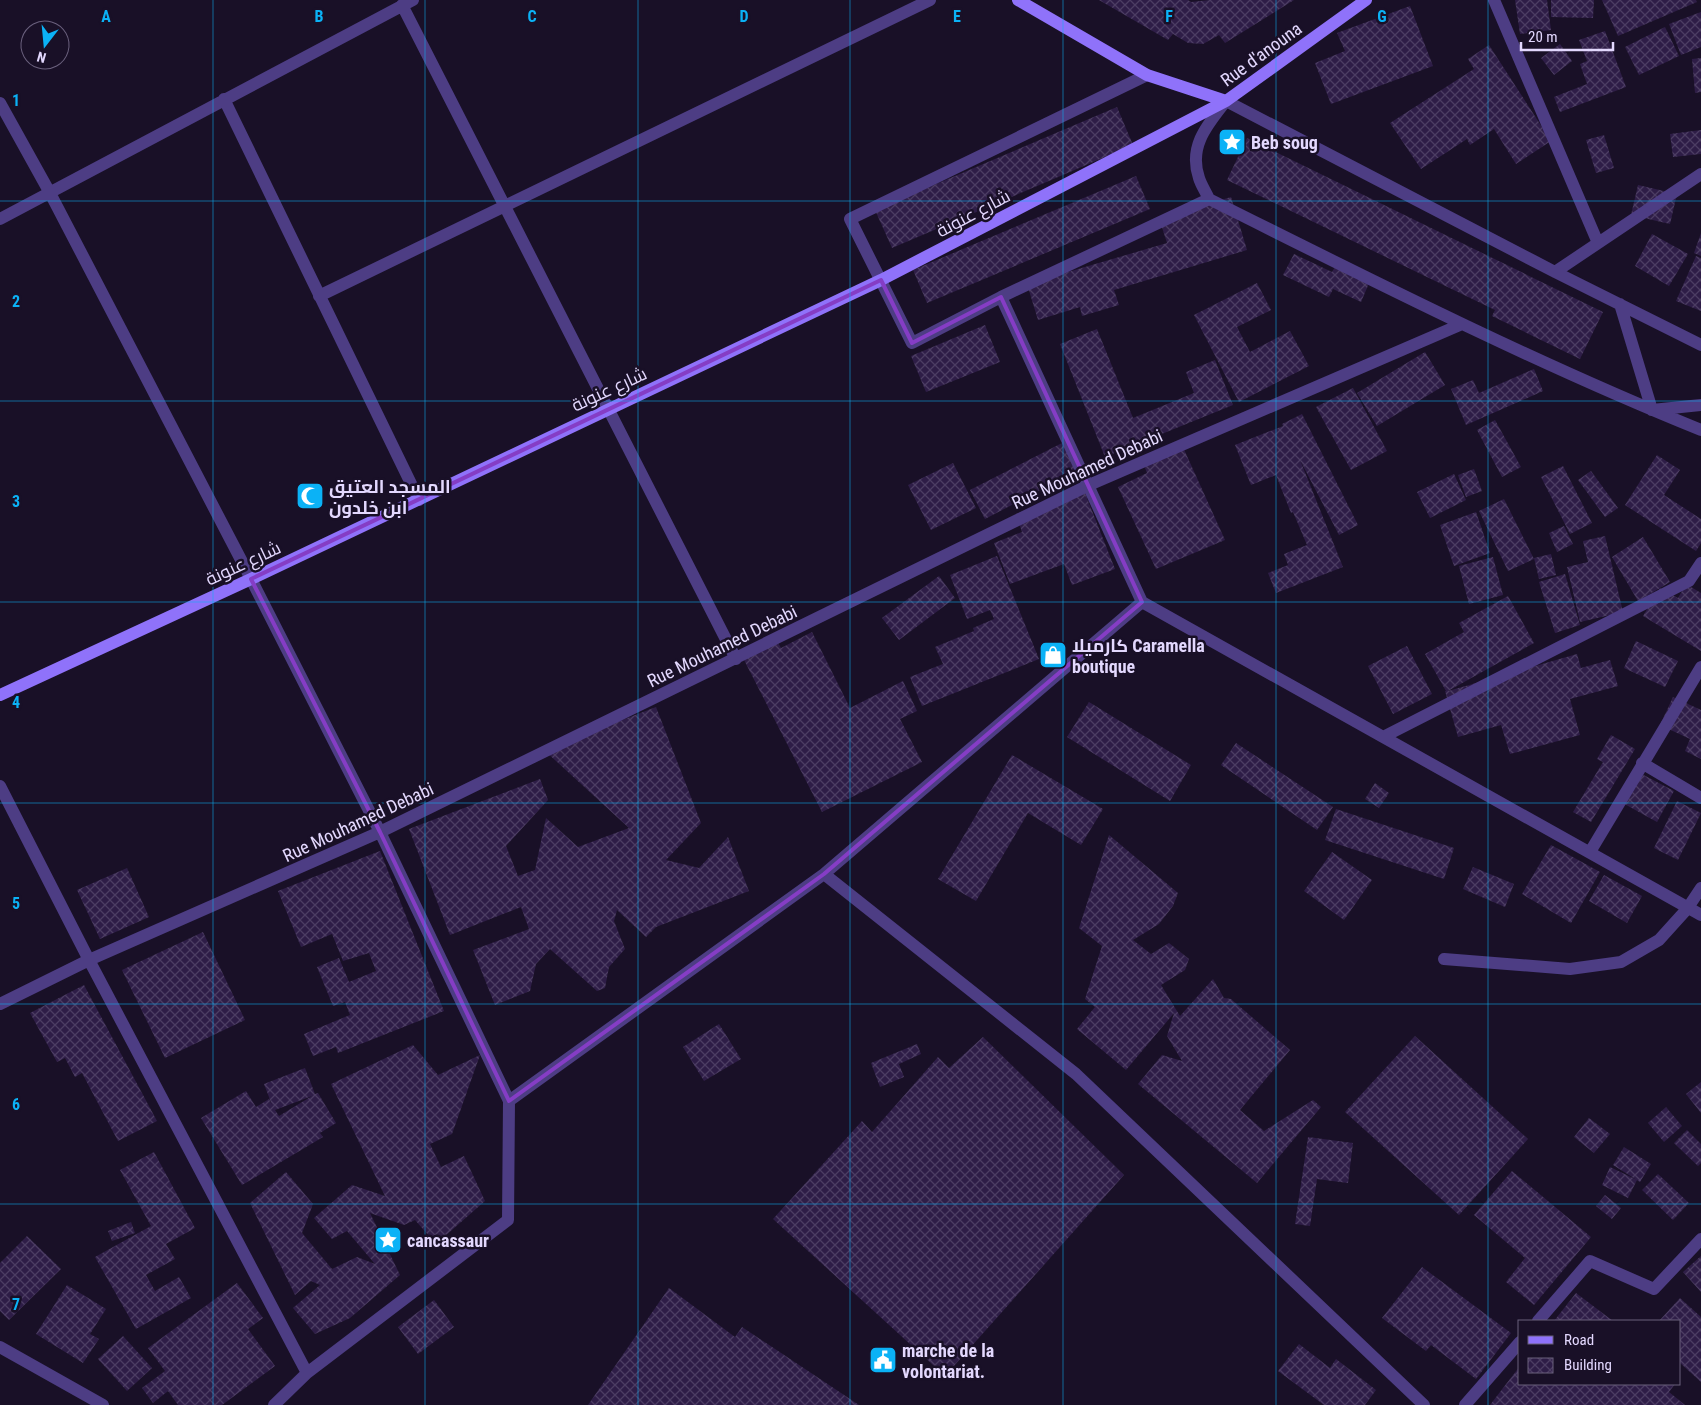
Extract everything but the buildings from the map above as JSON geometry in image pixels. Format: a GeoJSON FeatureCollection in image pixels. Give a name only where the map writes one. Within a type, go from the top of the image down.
{"type":"FeatureCollection","features":[{"type":"Feature","properties":{"kind":"street"},"geometry":{"type":"LineString","coordinates":[[319,296],[930,0]]}},
{"type":"Feature","properties":{"kind":"street"},"geometry":{"type":"LineString","coordinates":[[1018,0],[1147,75],[1226,101],[1555,272],[1701,345]]}},
{"type":"Feature","properties":{"kind":"street","name":"Rue d'anouna"},"geometry":{"type":"LineString","coordinates":[[1226,101],[1366,0]]}},
{"type":"Feature","properties":{"kind":"street"},"geometry":{"type":"LineString","coordinates":[[1494,0],[1598,242]]}},
{"type":"Feature","properties":{"kind":"street"},"geometry":{"type":"LineString","coordinates":[[0,219],[407,3],[503,206],[736,659]]}},
{"type":"Feature","properties":{"kind":"street"},"geometry":{"type":"LineString","coordinates":[[1147,75],[850,219],[912,343],[1001,297],[1209,199]]}},
{"type":"Feature","properties":{"kind":"street"},"geometry":{"type":"LineString","coordinates":[[224,100],[419,500]]}},
{"type":"Feature","properties":{"kind":"street"},"geometry":{"type":"LineString","coordinates":[[1226,101],[1204,128],[1196,152],[1198,177],[1209,199],[1462,324],[1652,410],[1701,430]]}},
{"type":"Feature","properties":{"kind":"street","name":"شارع عنونة"},"geometry":{"type":"LineString","coordinates":[[0,695],[419,500],[608,408],[881,280],[1226,101]]}},
{"type":"Feature","properties":{"kind":"street"},"geometry":{"type":"LineString","coordinates":[[0,103],[50,193],[251,579],[380,832],[510,1101],[508,1220],[307,1374],[274,1405]]}},
{"type":"Feature","properties":{"kind":"street"},"geometry":{"type":"LineString","coordinates":[[1555,272],[1701,174]]}},
{"type":"Feature","properties":{"kind":"street"},"geometry":{"type":"LineString","coordinates":[[1001,297],[1142,602],[1590,852],[1687,909],[1701,915]]}},
{"type":"Feature","properties":{"kind":"street"},"geometry":{"type":"LineString","coordinates":[[1620,304],[1652,410]]}},
{"type":"Feature","properties":{"kind":"street","name":"Rue Mouhamed Debabi"},"geometry":{"type":"LineString","coordinates":[[0,1004],[90,960],[380,832],[1088,485],[1462,324]]}},
{"type":"Feature","properties":{"kind":"street"},"geometry":{"type":"LineString","coordinates":[[1652,410],[1701,406]]}},
{"type":"Feature","properties":{"kind":"street"},"geometry":{"type":"LineString","coordinates":[[1383,737],[1689,581],[1701,563]]}},
{"type":"Feature","properties":{"kind":"street"},"geometry":{"type":"LineString","coordinates":[[510,1101],[824,874],[1142,602]]}},
{"type":"Feature","properties":{"kind":"street"},"geometry":{"type":"LineString","coordinates":[[1590,852],[1701,667]]}},
{"type":"Feature","properties":{"kind":"street"},"geometry":{"type":"LineString","coordinates":[[1642,764],[1701,798]]}},
{"type":"Feature","properties":{"kind":"street"},"geometry":{"type":"LineString","coordinates":[[0,786],[307,1374]]}},
{"type":"Feature","properties":{"kind":"street"},"geometry":{"type":"LineString","coordinates":[[824,874],[1076,1074],[1424,1405]]}},
{"type":"Feature","properties":{"kind":"street"},"geometry":{"type":"LineString","coordinates":[[1444,959],[1570,969],[1621,962],[1659,940],[1687,909],[1701,888]]}},
{"type":"Feature","properties":{"kind":"street"},"geometry":{"type":"LineString","coordinates":[[1539,1320],[1590,1261],[1654,1289],[1701,1240]]}},
{"type":"Feature","properties":{"kind":"street"},"geometry":{"type":"LineString","coordinates":[[1465,1405],[1518,1344]]}},
{"type":"Feature","properties":{"kind":"street"},"geometry":{"type":"LineString","coordinates":[[0,1347],[103,1405]]}},
{"type":"Feature","properties":{"kind":"highlighted area"},"geometry":{"type":"Polygon","coordinates":[[[881,280],[912,343],[1001,297],[1142,602],[824,874],[509,1101],[380,832],[251,579],[881,280]]]}},
{"type":"Feature","properties":{"kind":"place","name":"Beb soug"},"geometry":{"type":"Point","coordinates":[1232,142]}},
{"type":"Feature","properties":{"kind":"place","name":"المسجد العتيق ابن خلدون"},"geometry":{"type":"Point","coordinates":[310,496]}},
{"type":"Feature","properties":{"kind":"place","name":"كارميلا Caramella boutique"},"geometry":{"type":"Point","coordinates":[1053,655]}},
{"type":"Feature","properties":{"kind":"place","name":"cancassaur"},"geometry":{"type":"Point","coordinates":[388,1240]}},
{"type":"Feature","properties":{"kind":"place","name":"marche de la volontariat."},"geometry":{"type":"Point","coordinates":[883,1360]}}]}
